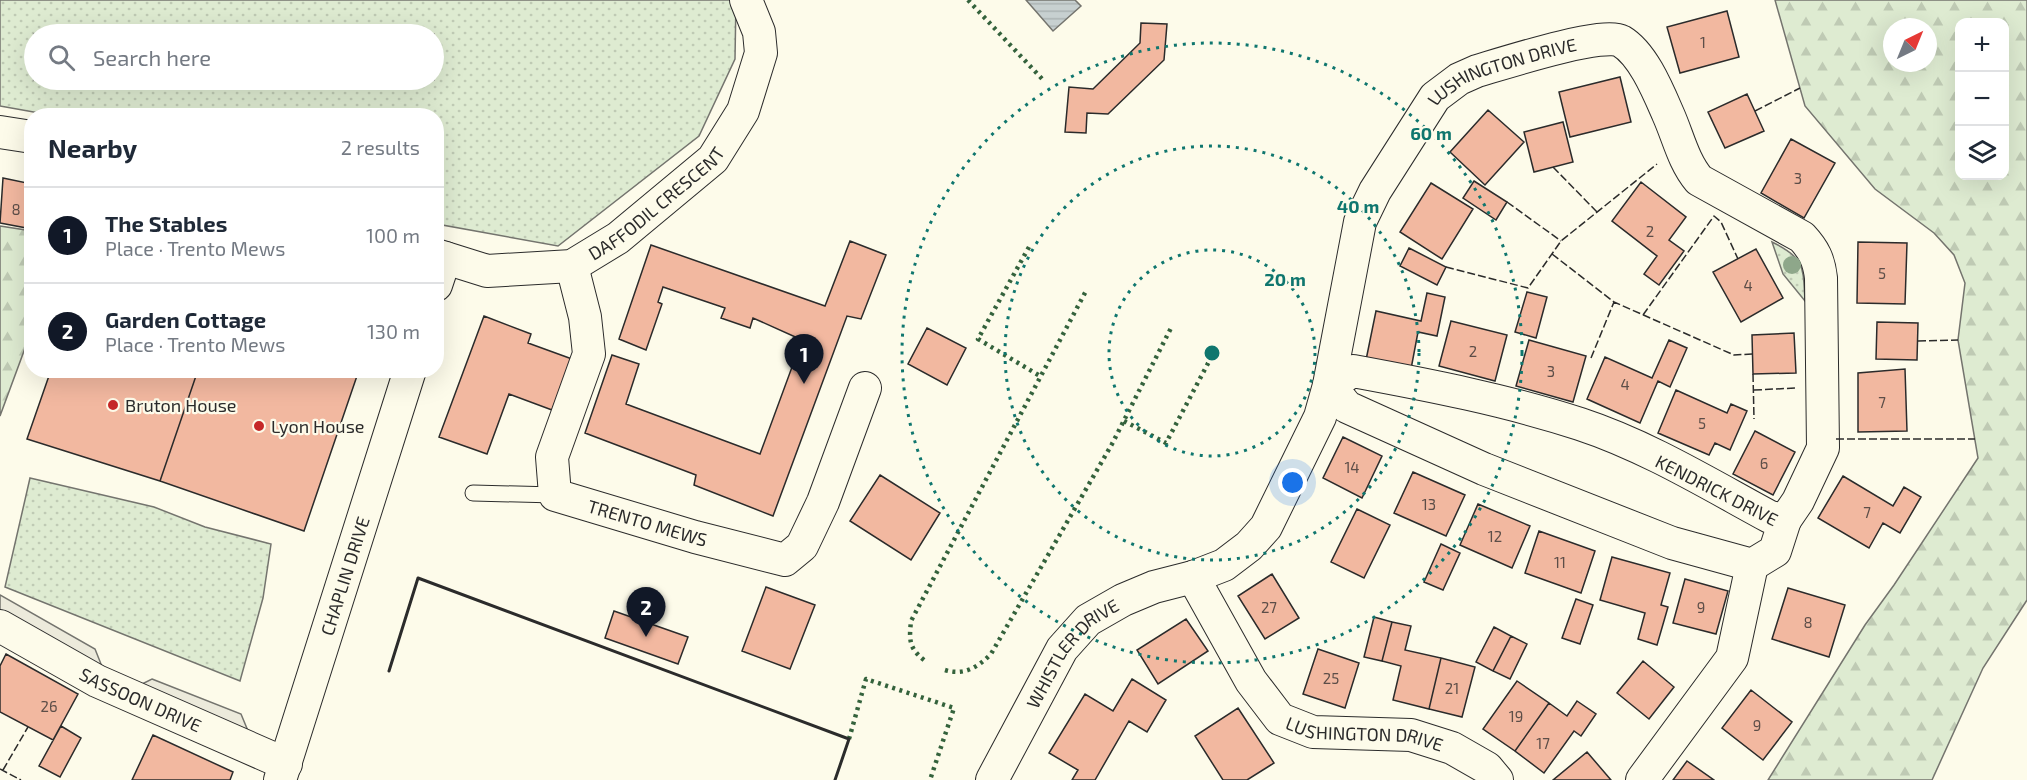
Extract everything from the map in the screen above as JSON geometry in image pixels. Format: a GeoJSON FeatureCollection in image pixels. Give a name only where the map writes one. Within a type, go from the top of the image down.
{"type":"FeatureCollection","features":[{"type":"Feature","properties":{"kind":"street","name":"DAFFODIL CRESCENT"},"geometry":{"type":"LineString","coordinates":[[444,267],[487,271],[572,266],[618,238],[713,159],[743,111],[761,53],[759,32],[746,0]]}},
{"type":"Feature","properties":{"kind":"street","name":"LUSHINGTON DRIVE"},"geometry":{"type":"LineString","coordinates":[[1497,780],[1487,768],[1452,748],[1411,735],[1312,732],[1280,719],[1251,681],[1193,577],[1224,565],[1249,546],[1266,527],[1320,417],[1329,385],[1360,222],[1375,191],[1435,97],[1459,79],[1477,71],[1593,40],[1619,40],[1635,53],[1668,114],[1690,170],[1699,180],[1802,237],[1814,251],[1820,264],[1823,448],[1798,501],[1785,520]]}},
{"type":"Feature","properties":{"kind":"street"},"geometry":{"type":"LineString","coordinates":[[0,132],[24,136]]}},
{"type":"Feature","properties":{"kind":"street"},"geometry":{"type":"LineString","coordinates":[[555,495],[552,457],[589,354],[585,317],[572,266]]}},
{"type":"Feature","properties":{"kind":"street","name":"KENDRICK DRIVE"},"geometry":{"type":"LineString","coordinates":[[1329,385],[1353,371],[1446,388],[1581,424],[1694,476],[1770,517],[1785,520],[1775,551],[1752,565]]}},
{"type":"Feature","properties":{"kind":"street","name":"CHAPLIN DRIVE"},"geometry":{"type":"LineString","coordinates":[[283,772],[407,378]]}},
{"type":"Feature","properties":{"kind":"street"},"geometry":{"type":"LineString","coordinates":[[1329,385],[1347,407],[1484,469],[1672,543],[1752,565],[1732,658],[1642,780]]}},
{"type":"Feature","properties":{"kind":"street","name":"TRENTO MEWS"},"geometry":{"type":"LineString","coordinates":[[555,495],[695,537],[785,560],[802,546],[823,502],[865,388]]}},
{"type":"Feature","properties":{"kind":"street","name":"WHISTLER DRIVE"},"geometry":{"type":"LineString","coordinates":[[992,780],[1062,649],[1088,620],[1123,600],[1154,587],[1193,577]]}},
{"type":"Feature","properties":{"kind":"street","name":"SASSOON DRIVE"},"geometry":{"type":"LineString","coordinates":[[0,626],[97,681],[283,772]]}},
{"type":"Feature","properties":{"kind":"lane"},"geometry":{"type":"LineString","coordinates":[[473,493],[555,495]]}},
{"type":"Feature","properties":{"kind":"green space"},"geometry":{"type":"Polygon","coordinates":[[[0,0],[736,0],[735,59],[699,136],[558,246],[444,225],[444,108],[24,108],[24,110],[0,106],[0,0]]]}},
{"type":"Feature","properties":{"kind":"green space"},"geometry":{"type":"Polygon","coordinates":[[[1775,0],[2027,0],[2027,600],[1983,668],[1932,780],[1768,780],[1865,625],[1978,458],[1958,340],[1965,283],[1954,255],[1934,233],[1875,189],[1805,106],[1775,0]]]}},
{"type":"Feature","properties":{"kind":"green space"},"geometry":{"type":"Polygon","coordinates":[[[0,226],[24,230],[24,351],[0,416],[0,226]]]}},
{"type":"Feature","properties":{"kind":"green space"},"geometry":{"type":"Polygon","coordinates":[[[1772,242],[1791,253],[1800,264],[1804,279],[1805,301],[1783,274],[1772,242]]]}},
{"type":"Feature","properties":{"kind":"green space"},"geometry":{"type":"Polygon","coordinates":[[[30,478],[154,507],[205,527],[271,544],[263,598],[240,681],[5,587],[30,478]]]}},
{"type":"Feature","properties":{"kind":"shaded area"},"geometry":{"type":"Polygon","coordinates":[[[1026,0],[1075,0],[1081,6],[1053,31],[1026,0]]]}},
{"type":"Feature","properties":{"kind":"shaded area"},"geometry":{"type":"Polygon","coordinates":[[[0,595],[95,649],[103,669],[0,613],[0,595]]]}},
{"type":"Feature","properties":{"kind":"shaded area"},"geometry":{"type":"Polygon","coordinates":[[[152,679],[241,714],[248,731],[138,686],[152,679]]]}},
{"type":"Feature","properties":{"kind":"building"},"geometry":{"type":"Polygon","coordinates":[[[1727,11],[1739,57],[1680,73],[1667,27],[1727,11]]]}},
{"type":"Feature","properties":{"kind":"building"},"geometry":{"type":"Polygon","coordinates":[[[1141,23],[1167,24],[1164,60],[1108,114],[1087,113],[1086,133],[1065,132],[1069,87],[1093,89],[1140,43],[1141,23]]]}},
{"type":"Feature","properties":{"kind":"building"},"geometry":{"type":"Polygon","coordinates":[[[1620,77],[1631,122],[1570,137],[1559,92],[1620,77]]]}},
{"type":"Feature","properties":{"kind":"building"},"geometry":{"type":"Polygon","coordinates":[[[1747,94],[1764,131],[1725,148],[1708,112],[1747,94]]]}},
{"type":"Feature","properties":{"kind":"building"},"geometry":{"type":"Polygon","coordinates":[[[1488,110],[1524,142],[1485,185],[1450,152],[1488,110]]]}},
{"type":"Feature","properties":{"kind":"building"},"geometry":{"type":"Polygon","coordinates":[[[1563,122],[1573,162],[1534,172],[1524,132],[1563,122]]]}},
{"type":"Feature","properties":{"kind":"building"},"geometry":{"type":"Polygon","coordinates":[[[1791,139],[1835,163],[1804,218],[1761,193],[1791,139]]]}},
{"type":"Feature","properties":{"kind":"building"},"geometry":{"type":"Polygon","coordinates":[[[3,178],[24,182],[24,228],[0,223],[3,178]]]}},
{"type":"Feature","properties":{"kind":"building"},"geometry":{"type":"Polygon","coordinates":[[[1474,181],[1507,202],[1496,220],[1463,198],[1474,181]]]}},
{"type":"Feature","properties":{"kind":"building"},"geometry":{"type":"Polygon","coordinates":[[[1641,182],[1686,217],[1669,240],[1684,251],[1659,285],[1644,274],[1657,256],[1612,221],[1641,182]]]}},
{"type":"Feature","properties":{"kind":"building"},"geometry":{"type":"Polygon","coordinates":[[[1431,183],[1473,209],[1442,259],[1400,232],[1431,183]]]}},
{"type":"Feature","properties":{"kind":"building"},"geometry":{"type":"Polygon","coordinates":[[[850,241],[886,255],[861,319],[847,316],[773,516],[694,485],[696,475],[585,433],[612,355],[639,364],[626,404],[760,454],[802,340],[753,318],[750,328],[721,318],[725,308],[663,287],[658,302],[662,304],[646,350],[619,339],[651,245],[825,306],[850,241]]]}},
{"type":"Feature","properties":{"kind":"building"},"geometry":{"type":"Polygon","coordinates":[[[1858,242],[1907,243],[1905,304],[1857,303],[1858,242]]]}},
{"type":"Feature","properties":{"kind":"building"},"geometry":{"type":"Polygon","coordinates":[[[1409,248],[1446,267],[1437,285],[1400,266],[1409,248]]]}},
{"type":"Feature","properties":{"kind":"building"},"geometry":{"type":"Polygon","coordinates":[[[1756,249],[1783,298],[1741,322],[1713,272],[1756,249]]]}},
{"type":"Feature","properties":{"kind":"building"},"geometry":{"type":"Polygon","coordinates":[[[1527,292],[1547,297],[1536,338],[1515,332],[1527,292]]]}},
{"type":"Feature","properties":{"kind":"building"},"geometry":{"type":"Polygon","coordinates":[[[1427,293],[1445,297],[1437,336],[1418,332],[1411,369],[1366,360],[1376,311],[1421,321],[1427,293]]]}},
{"type":"Feature","properties":{"kind":"building"},"geometry":{"type":"Polygon","coordinates":[[[484,316],[531,334],[528,343],[572,359],[552,410],[509,394],[487,454],[439,437],[484,316]]]}},
{"type":"Feature","properties":{"kind":"building"},"geometry":{"type":"Polygon","coordinates":[[[1451,321],[1507,335],[1495,381],[1439,366],[1451,321]]]}},
{"type":"Feature","properties":{"kind":"building"},"geometry":{"type":"Polygon","coordinates":[[[1877,322],[1918,323],[1917,360],[1876,359],[1877,322]]]}},
{"type":"Feature","properties":{"kind":"building"},"geometry":{"type":"Polygon","coordinates":[[[927,328],[966,348],[947,385],[908,364],[927,328]]]}},
{"type":"Feature","properties":{"kind":"building"},"geometry":{"type":"Polygon","coordinates":[[[1794,333],[1796,373],[1753,374],[1752,335],[1794,333]]]}},
{"type":"Feature","properties":{"kind":"building"},"geometry":{"type":"Polygon","coordinates":[[[1529,340],[1586,356],[1573,402],[1516,386],[1529,340]]]}},
{"type":"Feature","properties":{"kind":"building"},"geometry":{"type":"Polygon","coordinates":[[[1669,340],[1687,348],[1670,387],[1658,381],[1640,423],[1587,399],[1605,357],[1652,378],[1669,340]]]}},
{"type":"Feature","properties":{"kind":"building"},"geometry":{"type":"Polygon","coordinates":[[[1905,369],[1907,431],[1858,432],[1858,373],[1905,369]]]}},
{"type":"Feature","properties":{"kind":"building","name":"Bruton House"},"geometry":{"type":"Polygon","coordinates":[[[48,378],[195,378],[160,481],[27,439],[48,378]]]}},
{"type":"Feature","properties":{"kind":"building","name":"Lyon House"},"geometry":{"type":"Polygon","coordinates":[[[195,378],[356,378],[304,531],[160,481],[195,378]]]}},
{"type":"Feature","properties":{"kind":"building"},"geometry":{"type":"Polygon","coordinates":[[[1676,390],[1727,413],[1731,404],[1747,411],[1730,450],[1715,443],[1709,455],[1658,433],[1676,390]]]}},
{"type":"Feature","properties":{"kind":"building"},"geometry":{"type":"Polygon","coordinates":[[[1755,431],[1795,452],[1773,495],[1733,474],[1755,431]]]}},
{"type":"Feature","properties":{"kind":"building"},"geometry":{"type":"Polygon","coordinates":[[[1343,437],[1382,456],[1362,498],[1323,478],[1343,437]]]}},
{"type":"Feature","properties":{"kind":"building"},"geometry":{"type":"Polygon","coordinates":[[[1413,472],[1465,495],[1446,536],[1394,513],[1413,472]]]}},
{"type":"Feature","properties":{"kind":"building"},"geometry":{"type":"Polygon","coordinates":[[[880,475],[940,513],[911,560],[850,521],[880,475]]]}},
{"type":"Feature","properties":{"kind":"building"},"geometry":{"type":"Polygon","coordinates":[[[1843,476],[1893,506],[1904,487],[1921,497],[1900,533],[1883,523],[1869,548],[1818,518],[1843,476]]]}},
{"type":"Feature","properties":{"kind":"building"},"geometry":{"type":"Polygon","coordinates":[[[1478,504],[1530,526],[1512,568],[1460,545],[1478,504]]]}},
{"type":"Feature","properties":{"kind":"building"},"geometry":{"type":"Polygon","coordinates":[[[1357,509],[1390,525],[1364,578],[1331,562],[1357,509]]]}},
{"type":"Feature","properties":{"kind":"building"},"geometry":{"type":"Polygon","coordinates":[[[1539,531],[1595,551],[1581,593],[1525,573],[1539,531]]]}},
{"type":"Feature","properties":{"kind":"building"},"geometry":{"type":"Polygon","coordinates":[[[1441,544],[1460,553],[1443,590],[1424,582],[1441,544]]]}},
{"type":"Feature","properties":{"kind":"building"},"geometry":{"type":"Polygon","coordinates":[[[1612,557],[1670,573],[1661,605],[1668,607],[1657,645],[1638,639],[1645,613],[1600,600],[1612,557]]]}},
{"type":"Feature","properties":{"kind":"building"},"geometry":{"type":"Polygon","coordinates":[[[1272,574],[1299,618],[1265,639],[1238,596],[1272,574]]]}},
{"type":"Feature","properties":{"kind":"building"},"geometry":{"type":"Polygon","coordinates":[[[1685,579],[1728,591],[1716,634],[1673,623],[1685,579]]]}},
{"type":"Feature","properties":{"kind":"building"},"geometry":{"type":"Polygon","coordinates":[[[766,587],[815,605],[790,669],[742,651],[766,587]]]}},
{"type":"Feature","properties":{"kind":"building"},"geometry":{"type":"Polygon","coordinates":[[[1788,588],[1845,605],[1829,657],[1772,639],[1788,588]]]}},
{"type":"Feature","properties":{"kind":"building"},"geometry":{"type":"Polygon","coordinates":[[[1576,599],[1593,605],[1580,644],[1562,638],[1576,599]]]}},
{"type":"Feature","properties":{"kind":"building"},"geometry":{"type":"Polygon","coordinates":[[[614,611],[688,637],[678,664],[605,638],[614,611]]]}},
{"type":"Feature","properties":{"kind":"building"},"geometry":{"type":"Polygon","coordinates":[[[1374,617],[1392,622],[1382,661],[1364,657],[1374,617]]]}},
{"type":"Feature","properties":{"kind":"building"},"geometry":{"type":"Polygon","coordinates":[[[1186,619],[1208,651],[1158,684],[1137,650],[1186,619]]]}},
{"type":"Feature","properties":{"kind":"building"},"geometry":{"type":"Polygon","coordinates":[[[1392,622],[1411,626],[1405,650],[1441,658],[1429,709],[1393,700],[1401,666],[1382,661],[1392,622]]]}},
{"type":"Feature","properties":{"kind":"building"},"geometry":{"type":"Polygon","coordinates":[[[1494,627],[1511,636],[1493,671],[1476,662],[1494,627]]]}},
{"type":"Feature","properties":{"kind":"building"},"geometry":{"type":"Polygon","coordinates":[[[1511,636],[1527,644],[1510,679],[1493,671],[1511,636]]]}},
{"type":"Feature","properties":{"kind":"building"},"geometry":{"type":"Polygon","coordinates":[[[1318,649],[1359,663],[1345,708],[1303,694],[1318,649]]]}},
{"type":"Feature","properties":{"kind":"building"},"geometry":{"type":"Polygon","coordinates":[[[6,654],[78,694],[53,740],[0,712],[0,666],[6,654]]]}},
{"type":"Feature","properties":{"kind":"building"},"geometry":{"type":"Polygon","coordinates":[[[1441,658],[1475,667],[1462,717],[1429,709],[1441,658]]]}},
{"type":"Feature","properties":{"kind":"building"},"geometry":{"type":"Polygon","coordinates":[[[1643,661],[1674,687],[1649,719],[1617,693],[1643,661]]]}},
{"type":"Feature","properties":{"kind":"building"},"geometry":{"type":"Polygon","coordinates":[[[1132,679],[1166,700],[1147,732],[1129,721],[1095,780],[1072,780],[1078,770],[1049,753],[1085,694],[1113,711],[1132,679]]]}},
{"type":"Feature","properties":{"kind":"building"},"geometry":{"type":"Polygon","coordinates":[[[1517,681],[1549,703],[1515,751],[1483,729],[1517,681]]]}},
{"type":"Feature","properties":{"kind":"building"},"geometry":{"type":"Polygon","coordinates":[[[1751,690],[1792,722],[1763,760],[1722,728],[1751,690]]]}},
{"type":"Feature","properties":{"kind":"building"},"geometry":{"type":"Polygon","coordinates":[[[1577,701],[1596,714],[1581,736],[1574,731],[1544,773],[1515,751],[1549,703],[1567,716],[1577,701]]]}},
{"type":"Feature","properties":{"kind":"building"},"geometry":{"type":"Polygon","coordinates":[[[1238,708],[1274,763],[1247,780],[1223,780],[1195,736],[1238,708]]]}},
{"type":"Feature","properties":{"kind":"building"},"geometry":{"type":"Polygon","coordinates":[[[61,726],[81,738],[60,777],[39,766],[61,726]]]}},
{"type":"Feature","properties":{"kind":"building"},"geometry":{"type":"Polygon","coordinates":[[[153,735],[233,772],[230,780],[132,780],[153,735]]]}},
{"type":"Feature","properties":{"kind":"building"},"geometry":{"type":"Polygon","coordinates":[[[1587,752],[1611,780],[1553,780],[1587,752]]]}},
{"type":"Feature","properties":{"kind":"building"},"geometry":{"type":"Polygon","coordinates":[[[1687,761],[1714,780],[1673,780],[1687,761]]]}},
{"type":"Feature","properties":{"kind":"hedge"},"geometry":{"type":"LineString","coordinates":[[968,0],[1045,82]]}},
{"type":"Feature","properties":{"kind":"hedge"},"geometry":{"type":"LineString","coordinates":[[1029,247],[978,339],[1040,376]]}},
{"type":"Feature","properties":{"kind":"hedge"},"geometry":{"type":"LineString","coordinates":[[924,660],[915,652],[911,643],[911,621],[1087,289]]}},
{"type":"Feature","properties":{"kind":"hedge"},"geometry":{"type":"LineString","coordinates":[[945,670],[958,672],[970,669],[991,654],[1112,444],[1172,326]]}},
{"type":"Feature","properties":{"kind":"hedge"},"geometry":{"type":"LineString","coordinates":[[1124,421],[1166,443],[1214,352]]}},
{"type":"Feature","properties":{"kind":"hedge"},"geometry":{"type":"LineString","coordinates":[[849,739],[866,679],[954,708],[930,780]]}},
{"type":"Feature","properties":{"kind":"fence"},"geometry":{"type":"LineString","coordinates":[[1755,111],[1800,88]]}},
{"type":"Feature","properties":{"kind":"fence"},"geometry":{"type":"LineString","coordinates":[[1446,267],[1528,288],[1561,241],[1657,164]]}},
{"type":"Feature","properties":{"kind":"fence"},"geometry":{"type":"LineString","coordinates":[[1553,167],[1597,212]]}},
{"type":"Feature","properties":{"kind":"fence"},"geometry":{"type":"LineString","coordinates":[[1507,202],[1561,241]]}},
{"type":"Feature","properties":{"kind":"fence"},"geometry":{"type":"LineString","coordinates":[[1643,315],[1714,216],[1721,222],[1738,259]]}},
{"type":"Feature","properties":{"kind":"fence"},"geometry":{"type":"LineString","coordinates":[[1552,254],[1614,302],[1734,355],[1752,354]]}},
{"type":"Feature","properties":{"kind":"fence"},"geometry":{"type":"LineString","coordinates":[[1591,358],[1614,302]]}},
{"type":"Feature","properties":{"kind":"fence"},"geometry":{"type":"LineString","coordinates":[[1918,341],[1958,340]]}},
{"type":"Feature","properties":{"kind":"fence"},"geometry":{"type":"LineString","coordinates":[[1753,374],[1754,419]]}},
{"type":"Feature","properties":{"kind":"fence"},"geometry":{"type":"LineString","coordinates":[[1754,390],[1797,388]]}},
{"type":"Feature","properties":{"kind":"fence"},"geometry":{"type":"LineString","coordinates":[[1836,439],[1975,439]]}},
{"type":"Feature","properties":{"kind":"fence"},"geometry":{"type":"LineString","coordinates":[[3,770],[28,727]]}},
{"type":"Feature","properties":{"kind":"fence"},"geometry":{"type":"LineString","coordinates":[[0,769],[21,780]]}},
{"type":"Feature","properties":{"kind":"wall"},"geometry":{"type":"LineString","coordinates":[[389,671],[418,578],[849,739],[835,780]]}},
{"type":"Feature","properties":{"kind":"place","name":"The Stables"},"geometry":{"type":"Point","coordinates":[804,384]}},
{"type":"Feature","properties":{"kind":"place","name":"Bruton House"},"geometry":{"type":"Point","coordinates":[113,405]}},
{"type":"Feature","properties":{"kind":"place","name":"Lyon House"},"geometry":{"type":"Point","coordinates":[259,426]}},
{"type":"Feature","properties":{"kind":"place","name":"Garden Cottage"},"geometry":{"type":"Point","coordinates":[646,637]}}]}
